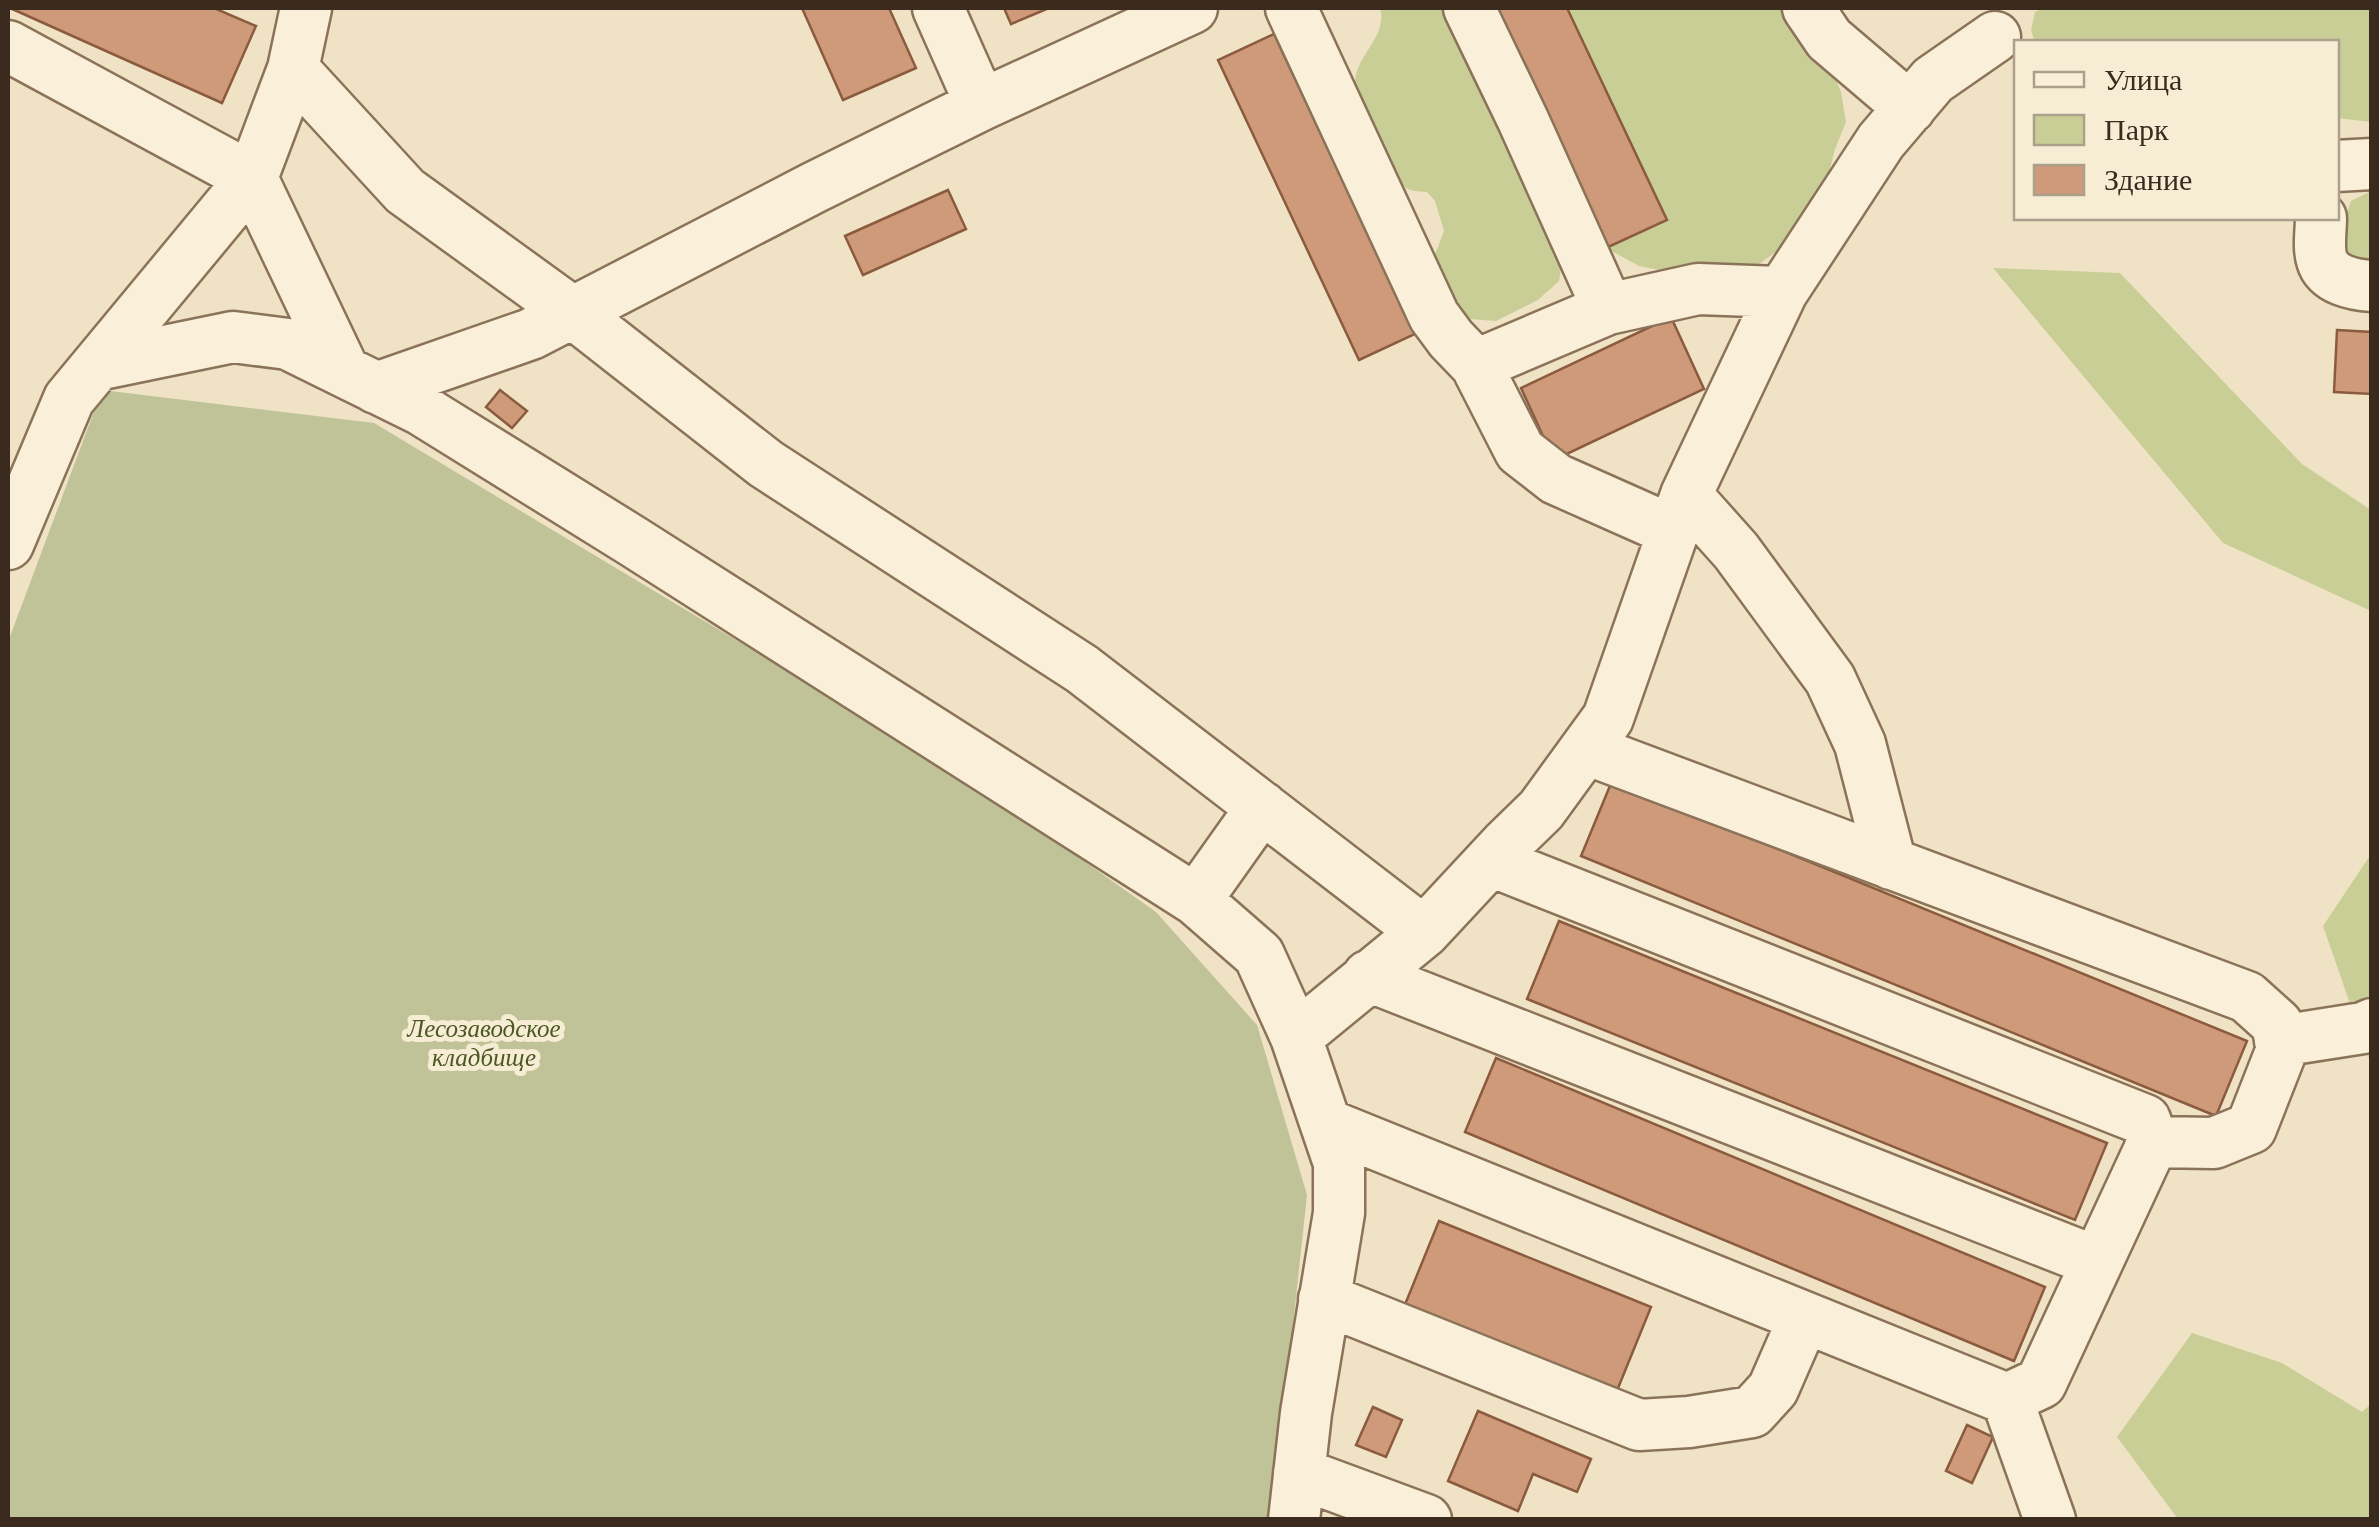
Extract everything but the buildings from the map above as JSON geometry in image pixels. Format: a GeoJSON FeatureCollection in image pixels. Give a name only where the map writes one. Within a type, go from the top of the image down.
{"type":"FeatureCollection","features":[{"type":"Feature","properties":{"kind":"street"},"geometry":{"type":"LineString","coordinates":[[8,544],[69,399],[252,178],[293,69],[306,8]]}},
{"type":"Feature","properties":{"kind":"street"},"geometry":{"type":"LineString","coordinates":[[938,8],[981,105]]}},
{"type":"Feature","properties":{"kind":"street"},"geometry":{"type":"LineString","coordinates":[[360,379],[531,334],[981,105],[1115,23],[1192,8]]}},
{"type":"Feature","properties":{"kind":"street"},"geometry":{"type":"LineString","coordinates":[[1290,8],[1434,316],[1476,366],[1520,451],[1556,479],[1680,513],[1736,551],[1830,680],[1860,744],[1891,864]]}},
{"type":"Feature","properties":{"kind":"street"},"geometry":{"type":"LineString","coordinates":[[1469,8],[1608,309]]}},
{"type":"Feature","properties":{"kind":"street"},"geometry":{"type":"LineString","coordinates":[[1808,8],[1830,39],[1910,108]]}},
{"type":"Feature","properties":{"kind":"street"},"geometry":{"type":"LineString","coordinates":[[1296,1037],[1424,932],[1541,810],[1608,718],[1680,513],[1782,292],[1882,141],[1933,80],[1999,29]]}},
{"type":"Feature","properties":{"kind":"street"},"geometry":{"type":"LineString","coordinates":[[8,46],[252,178],[360,379]]}},
{"type":"Feature","properties":{"kind":"street"},"geometry":{"type":"LineString","coordinates":[[293,69],[405,191],[572,312],[766,464],[1082,669],[1424,932]]}},
{"type":"Feature","properties":{"kind":"street"},"geometry":{"type":"LineString","coordinates":[[2339,166],[2372,164]]}},
{"type":"Feature","properties":{"kind":"street"},"geometry":{"type":"LineString","coordinates":[[2321,220],[2322,262],[2333,276],[2352,285],[2372,286]]}},
{"type":"Feature","properties":{"kind":"street"},"geometry":{"type":"LineString","coordinates":[[1476,366],[1608,309],[1698,289],[1782,292]]}},
{"type":"Feature","properties":{"kind":"street"},"geometry":{"type":"LineString","coordinates":[[97,365],[233,337],[288,344],[360,379],[420,409],[618,532],[1196,900],[1258,955],[1296,1037],[1339,1163],[1340,1213],[1296,1496],[1426,1520]]}},
{"type":"Feature","properties":{"kind":"street"},"geometry":{"type":"LineString","coordinates":[[1586,749],[2247,997],[2277,1024],[2282,1049],[2251,1128],[2214,1144],[2152,1142]]}},
{"type":"Feature","properties":{"kind":"street"},"geometry":{"type":"LineString","coordinates":[[1196,900],[1262,808]]}},
{"type":"Feature","properties":{"kind":"street"},"geometry":{"type":"LineString","coordinates":[[1326,1124],[2007,1400],[2042,1383],[2152,1142],[2146,1120],[1491,860]]}},
{"type":"Feature","properties":{"kind":"street"},"geometry":{"type":"LineString","coordinates":[[1368,976],[2097,1262]]}},
{"type":"Feature","properties":{"kind":"street"},"geometry":{"type":"LineString","coordinates":[[2280,1041],[2372,1024]]}},
{"type":"Feature","properties":{"kind":"street"},"geometry":{"type":"LineString","coordinates":[[1324,1299],[1639,1425],[1752,1412],[1773,1389],[1804,1318]]}},
{"type":"Feature","properties":{"kind":"street"},"geometry":{"type":"LineString","coordinates":[[2007,1400],[2050,1520]]}},
{"type":"Feature","properties":{"kind":"green space"},"geometry":{"type":"Polygon","coordinates":[[[1380,8],[1445,8],[1562,263],[1559,281],[1538,300],[1496,321],[1469,319],[1449,306],[1431,265],[1444,231],[1435,201],[1427,192],[1406,188],[1396,169],[1391,170],[1359,97],[1357,71],[1380,27],[1380,8]]]}},
{"type":"Feature","properties":{"kind":"green space"},"geometry":{"type":"Polygon","coordinates":[[[1567,8],[1789,8],[1831,67],[1841,92],[1846,122],[1826,185],[1777,251],[1751,270],[1681,274],[1639,266],[1606,248],[1666,219],[1567,8]]]}},
{"type":"Feature","properties":{"kind":"green space"},"geometry":{"type":"Polygon","coordinates":[[[2043,8],[2371,8],[2371,122],[2339,118],[2339,40],[2034,40],[2031,30],[2035,12],[2043,8]]]}},
{"type":"Feature","properties":{"kind":"green space"},"geometry":{"type":"Polygon","coordinates":[[[2371,191],[2371,270],[2347,268],[2347,213],[2351,201],[2371,191]]]}},
{"type":"Feature","properties":{"kind":"green space"},"geometry":{"type":"Polygon","coordinates":[[[1993,268],[2120,273],[2302,464],[2371,510],[2371,611],[2223,543],[1993,268]]]}},
{"type":"Feature","properties":{"kind":"green space","name":"Лесозаводское кладбище"},"geometry":{"type":"Polygon","coordinates":[[[102,390],[374,423],[966,778],[1156,912],[1257,1025],[1307,1195],[1272,1519],[8,1519],[8,642],[102,390]]]}},
{"type":"Feature","properties":{"kind":"green space"},"geometry":{"type":"Polygon","coordinates":[[[2371,854],[2371,1064],[2323,926],[2371,854]]]}},
{"type":"Feature","properties":{"kind":"green space"},"geometry":{"type":"Polygon","coordinates":[[[2192,1333],[2282,1363],[2362,1412],[2371,1404],[2371,1519],[2178,1519],[2117,1437],[2192,1333]]]}}]}
